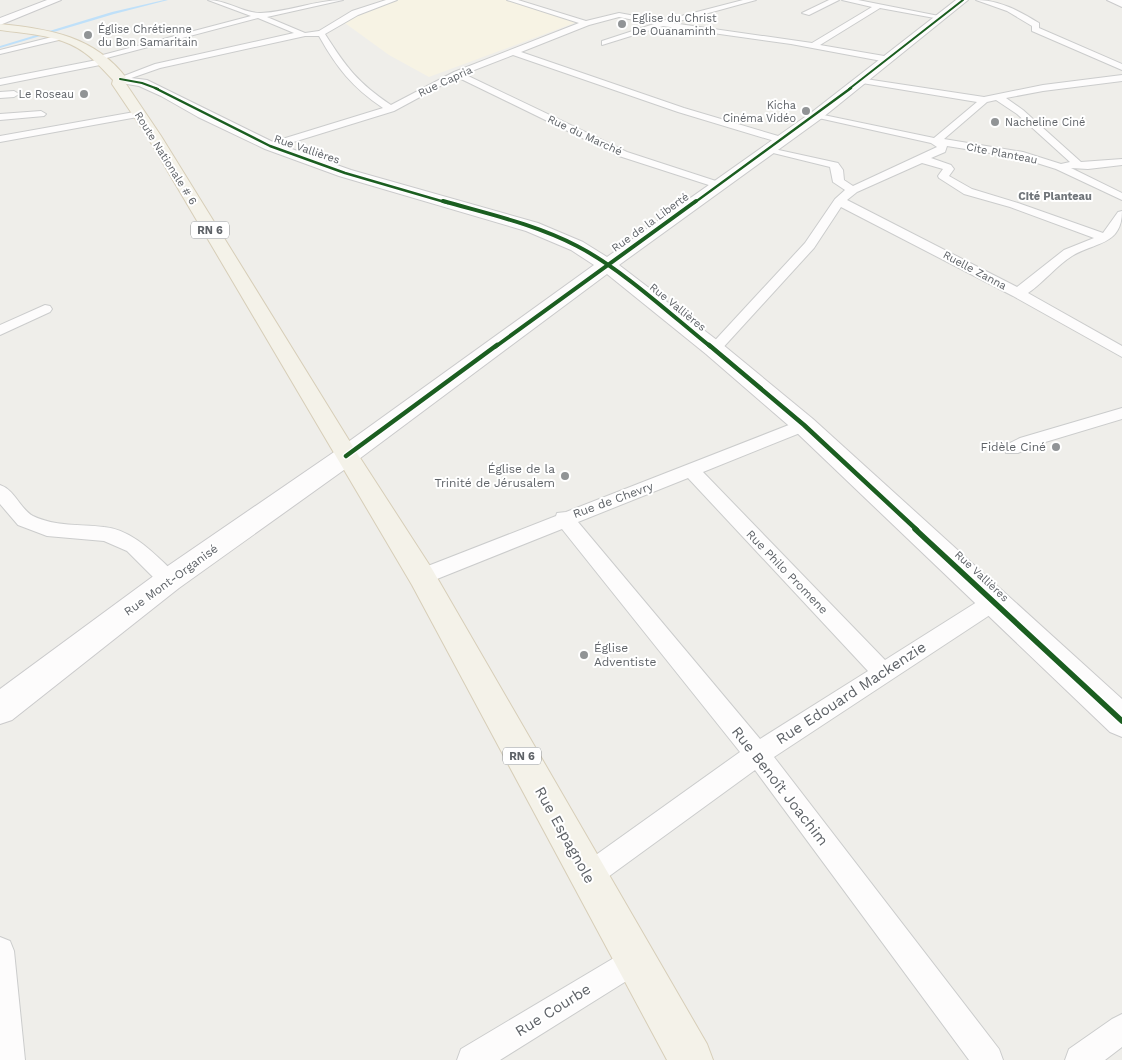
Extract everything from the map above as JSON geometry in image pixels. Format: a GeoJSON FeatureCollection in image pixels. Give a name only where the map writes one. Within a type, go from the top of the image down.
{"type":"FeatureCollection","features":[{"type":"Feature","properties":{"kind":"main road","name":"Route Nationale # 6"},"geometry":{"type":"LineString","coordinates":[[0,27],[50,35],[76,42],[100,59],[120,79],[119,84],[140,114],[346,456]]}},
{"type":"Feature","properties":{"kind":"main road","name":"Rue Espagnole"},"geometry":{"type":"LineString","coordinates":[[346,456],[422,577],[691,1060]]}},
{"type":"Feature","properties":{"kind":"street"},"geometry":{"type":"LineString","coordinates":[[0,22],[56,0]]}},
{"type":"Feature","properties":{"kind":"street"},"geometry":{"type":"LineString","coordinates":[[212,0],[259,16],[302,34]]}},
{"type":"Feature","properties":{"kind":"street"},"geometry":{"type":"LineString","coordinates":[[288,0],[308,7]]}},
{"type":"Feature","properties":{"kind":"street"},"geometry":{"type":"LineString","coordinates":[[0,82],[100,59],[259,16],[336,0]]}},
{"type":"Feature","properties":{"kind":"street"},"geometry":{"type":"LineString","coordinates":[[120,79],[158,66],[302,34],[321,33],[355,12],[393,0]]}},
{"type":"Feature","properties":{"kind":"street"},"geometry":{"type":"LineString","coordinates":[[511,0],[586,23]]}},
{"type":"Feature","properties":{"kind":"street"},"geometry":{"type":"LineString","coordinates":[[605,43],[688,15],[752,0]]}},
{"type":"Feature","properties":{"kind":"street"},"geometry":{"type":"LineString","coordinates":[[806,13],[835,0]]}},
{"type":"Feature","properties":{"kind":"street"},"geometry":{"type":"LineString","coordinates":[[846,0],[940,17]]}},
{"type":"Feature","properties":{"kind":"street","name":"Rue de la Liberté"},"geometry":{"type":"LineString","coordinates":[[346,456],[607,265],[817,115],[963,0]]}},
{"type":"Feature","properties":{"kind":"street"},"geometry":{"type":"LineString","coordinates":[[980,0],[1010,9],[1036,25],[1035,29],[1122,67]]}},
{"type":"Feature","properties":{"kind":"street"},"geometry":{"type":"LineString","coordinates":[[1112,0],[1122,4]]}},
{"type":"Feature","properties":{"kind":"street"},"geometry":{"type":"LineString","coordinates":[[814,46],[824,37],[863,17],[878,6]]}},
{"type":"Feature","properties":{"kind":"street","name":"Rue Capria"},"geometry":{"type":"LineString","coordinates":[[270,146],[391,109],[457,74],[586,23],[619,15],[664,24]]}},
{"type":"Feature","properties":{"kind":"street"},"geometry":{"type":"LineString","coordinates":[[664,24],[814,46],[887,59]]}},
{"type":"Feature","properties":{"kind":"street"},"geometry":{"type":"LineString","coordinates":[[321,33],[341,67],[364,91],[391,109]]}},
{"type":"Feature","properties":{"kind":"street"},"geometry":{"type":"LineString","coordinates":[[0,52],[50,35]]}},
{"type":"Feature","properties":{"kind":"street"},"geometry":{"type":"LineString","coordinates":[[514,52],[834,165],[838,170],[839,182],[853,190]]}},
{"type":"Feature","properties":{"kind":"street","name":"Rue du Marché"},"geometry":{"type":"LineString","coordinates":[[457,74],[624,154],[718,185]]}},
{"type":"Feature","properties":{"kind":"street"},"geometry":{"type":"LineString","coordinates":[[862,80],[984,100],[1043,88],[1122,78]]}},
{"type":"Feature","properties":{"kind":"street","name":"Rue Vallières"},"geometry":{"type":"LineString","coordinates":[[120,79],[142,83],[166,93],[211,118],[270,146],[345,173],[532,227],[577,246],[607,265],[714,349],[804,425],[1122,721]]}},
{"type":"Feature","properties":{"kind":"street"},"geometry":{"type":"LineString","coordinates":[[0,95],[14,94]]}},
{"type":"Feature","properties":{"kind":"street"},"geometry":{"type":"LineString","coordinates":[[999,98],[1022,114],[1075,160],[1076,164]]}},
{"type":"Feature","properties":{"kind":"street"},"geometry":{"type":"LineString","coordinates":[[714,349],[810,245],[839,201],[853,190],[941,150],[942,146],[935,142],[984,100]]}},
{"type":"Feature","properties":{"kind":"street"},"geometry":{"type":"LineString","coordinates":[[0,117],[41,114]]}},
{"type":"Feature","properties":{"kind":"street"},"geometry":{"type":"LineString","coordinates":[[0,139],[140,114]]}},
{"type":"Feature","properties":{"kind":"street","name":"Cite Planteau"},"geometry":{"type":"LineString","coordinates":[[817,115],[935,142],[1023,155],[1060,167],[1122,196]]}},
{"type":"Feature","properties":{"kind":"street"},"geometry":{"type":"LineString","coordinates":[[922,158],[949,169],[943,176],[954,186],[975,195],[1012,205],[1105,238]]}},
{"type":"Feature","properties":{"kind":"street"},"geometry":{"type":"LineString","coordinates":[[1060,167],[1076,164],[1088,166],[1122,162]]}},
{"type":"Feature","properties":{"kind":"street","name":"Ruelle Zanna"},"geometry":{"type":"LineString","coordinates":[[839,201],[1018,293],[1122,352]]}},
{"type":"Feature","properties":{"kind":"street"},"geometry":{"type":"LineString","coordinates":[[1018,293],[1035,282],[1068,254],[1105,238],[1122,215]]}},
{"type":"Feature","properties":{"kind":"street"},"geometry":{"type":"LineString","coordinates":[[0,332],[45,309]]}},
{"type":"Feature","properties":{"kind":"street"},"geometry":{"type":"LineString","coordinates":[[1012,449],[1026,442],[1122,413]]}},
{"type":"Feature","properties":{"kind":"street","name":"Rue de Chevry"},"geometry":{"type":"LineString","coordinates":[[422,577],[564,518],[691,471],[804,425]]}},
{"type":"Feature","properties":{"kind":"street","name":"Rue Mont-Organisé"},"geometry":{"type":"LineString","coordinates":[[0,709],[169,580],[346,456]]}},
{"type":"Feature","properties":{"kind":"street","name":"Rue Philo Promene"},"geometry":{"type":"LineString","coordinates":[[691,471],[882,672]]}},
{"type":"Feature","properties":{"kind":"street"},"geometry":{"type":"LineString","coordinates":[[0,492],[25,520],[54,531],[106,534],[134,546],[169,580]]}},
{"type":"Feature","properties":{"kind":"street","name":"Rue Benoît Joachim"},"geometry":{"type":"LineString","coordinates":[[564,518],[757,754],[988,1060]]}},
{"type":"Feature","properties":{"kind":"street","name":"Rue Edouard Mackenzie"},"geometry":{"type":"LineString","coordinates":[[588,876],[757,754],[994,601]]}},
{"type":"Feature","properties":{"kind":"street"},"geometry":{"type":"LineString","coordinates":[[0,951],[10,1060]]}},
{"type":"Feature","properties":{"kind":"street","name":"Rue Courbe"},"geometry":{"type":"LineString","coordinates":[[472,1060],[634,960]]}},
{"type":"Feature","properties":{"kind":"street"},"geometry":{"type":"LineString","coordinates":[[1080,1060],[1122,1029]]}},
{"type":"Feature","properties":{"kind":"shaded area"},"geometry":{"type":"Polygon","coordinates":[[[399,0],[506,0],[577,22],[429,77],[389,55],[338,18],[375,4],[399,0]]]}},
{"type":"Feature","properties":{"kind":"waterway"},"geometry":{"type":"LineString","coordinates":[[0,47],[113,13],[167,0]]}},
{"type":"Feature","properties":{"kind":"cycle path"},"geometry":{"type":"LineString","coordinates":[[346,456],[607,265],[817,115],[963,0]]}},
{"type":"Feature","properties":{"kind":"cycle path"},"geometry":{"type":"LineString","coordinates":[[120,79],[142,83],[166,93],[203,114],[270,146],[345,173],[532,227],[577,246],[607,265],[714,349],[804,425],[1122,721]]}},
{"type":"Feature","properties":{"kind":"place","name":"Eglise du Christ De Ouanaminth"},"geometry":{"type":"Point","coordinates":[622,24]}},
{"type":"Feature","properties":{"kind":"place","name":"Église Chrétienne du Bon Samaritain"},"geometry":{"type":"Point","coordinates":[88,35]}},
{"type":"Feature","properties":{"kind":"place","name":"Le Roseau"},"geometry":{"type":"Point","coordinates":[84,94]}},
{"type":"Feature","properties":{"kind":"place","name":"Kicha Cinéma Vidéo"},"geometry":{"type":"Point","coordinates":[806,111]}},
{"type":"Feature","properties":{"kind":"place","name":"Nacheline Ciné"},"geometry":{"type":"Point","coordinates":[995,122]}},
{"type":"Feature","properties":{"kind":"place","name":"Fidèle Ciné"},"geometry":{"type":"Point","coordinates":[1056,447]}},
{"type":"Feature","properties":{"kind":"place","name":"Église de la Trinité de Jérusalem"},"geometry":{"type":"Point","coordinates":[565,476]}},
{"type":"Feature","properties":{"kind":"place","name":"Église Adventiste"},"geometry":{"type":"Point","coordinates":[584,655]}},
{"type":"Feature","properties":{"kind":"district","name":"Cité Planteau"},"geometry":{"type":"Point","coordinates":[1055,196]}}]}
